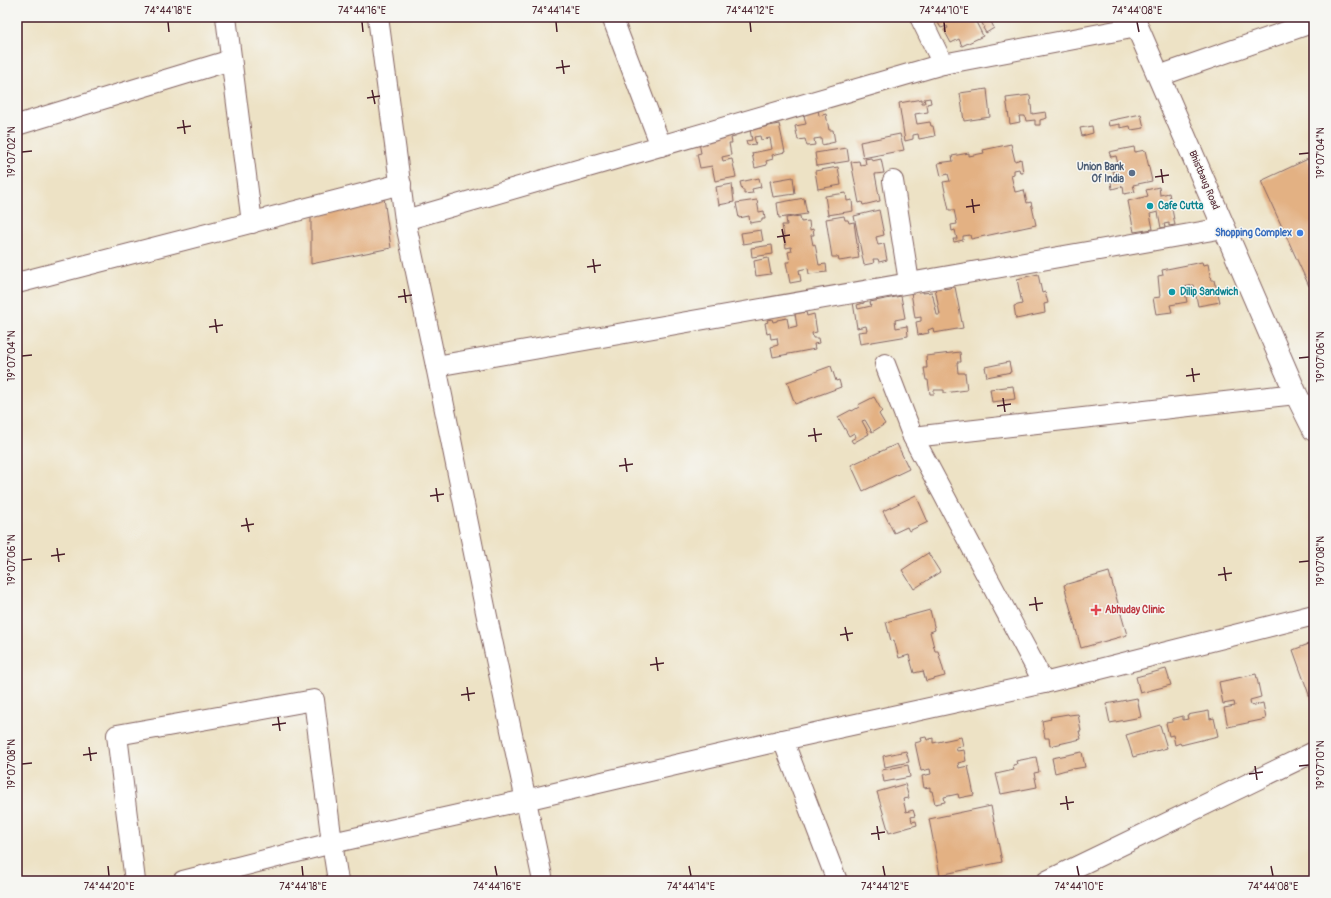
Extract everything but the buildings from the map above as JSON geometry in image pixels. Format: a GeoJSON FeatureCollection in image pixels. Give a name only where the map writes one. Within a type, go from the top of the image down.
{"type":"FeatureCollection","features":[{"type":"Feature","properties":{"kind":"street"},"geometry":{"type":"LineString","coordinates":[[226,17],[252,223]]}},
{"type":"Feature","properties":{"kind":"street"},"geometry":{"type":"LineString","coordinates":[[378,17],[405,220],[525,800],[544,881]]}},
{"type":"Feature","properties":{"kind":"street"},"geometry":{"type":"LineString","coordinates":[[612,17],[661,146]]}},
{"type":"Feature","properties":{"kind":"street"},"geometry":{"type":"LineString","coordinates":[[920,17],[943,64]]}},
{"type":"Feature","properties":{"kind":"street"},"geometry":{"type":"LineString","coordinates":[[405,220],[943,64],[1135,22]]}},
{"type":"Feature","properties":{"kind":"street","name":"Bhistbaug Road"},"geometry":{"type":"LineString","coordinates":[[1135,22],[1296,394],[1314,430]]}},
{"type":"Feature","properties":{"kind":"street"},"geometry":{"type":"LineString","coordinates":[[1159,76],[1314,22]]}},
{"type":"Feature","properties":{"kind":"street"},"geometry":{"type":"LineString","coordinates":[[17,125],[231,60]]}},
{"type":"Feature","properties":{"kind":"street"},"geometry":{"type":"LineString","coordinates":[[893,181],[909,282]]}},
{"type":"Feature","properties":{"kind":"street"},"geometry":{"type":"LineString","coordinates":[[17,283],[401,184]]}},
{"type":"Feature","properties":{"kind":"street"},"geometry":{"type":"LineString","coordinates":[[436,366],[1224,228]]}},
{"type":"Feature","properties":{"kind":"street"},"geometry":{"type":"LineString","coordinates":[[885,364],[913,437],[1044,683]]}},
{"type":"Feature","properties":{"kind":"street"},"geometry":{"type":"LineString","coordinates":[[913,437],[1296,394]]}},
{"type":"Feature","properties":{"kind":"street"},"geometry":{"type":"LineString","coordinates":[[183,881],[332,844],[783,740],[1044,683],[1314,615]]}},
{"type":"Feature","properties":{"kind":"street"},"geometry":{"type":"LineString","coordinates":[[135,881],[117,735],[314,700],[338,881]]}},
{"type":"Feature","properties":{"kind":"street"},"geometry":{"type":"LineString","coordinates":[[783,740],[837,881]]}},
{"type":"Feature","properties":{"kind":"street"},"geometry":{"type":"LineString","coordinates":[[1048,881],[1314,752]]}},
{"type":"Feature","properties":{"kind":"place","name":"Union Bank Of India"},"geometry":{"type":"Point","coordinates":[1132,173]}},
{"type":"Feature","properties":{"kind":"place","name":"Cafe Cutta"},"geometry":{"type":"Point","coordinates":[1150,206]}},
{"type":"Feature","properties":{"kind":"place","name":"Shopping Complex"},"geometry":{"type":"Point","coordinates":[1300,233]}},
{"type":"Feature","properties":{"kind":"place","name":"Dilip Sandwich"},"geometry":{"type":"Point","coordinates":[1172,292]}},
{"type":"Feature","properties":{"kind":"place","name":"Abhuday Clinic"},"geometry":{"type":"Point","coordinates":[1096,610]}}]}
